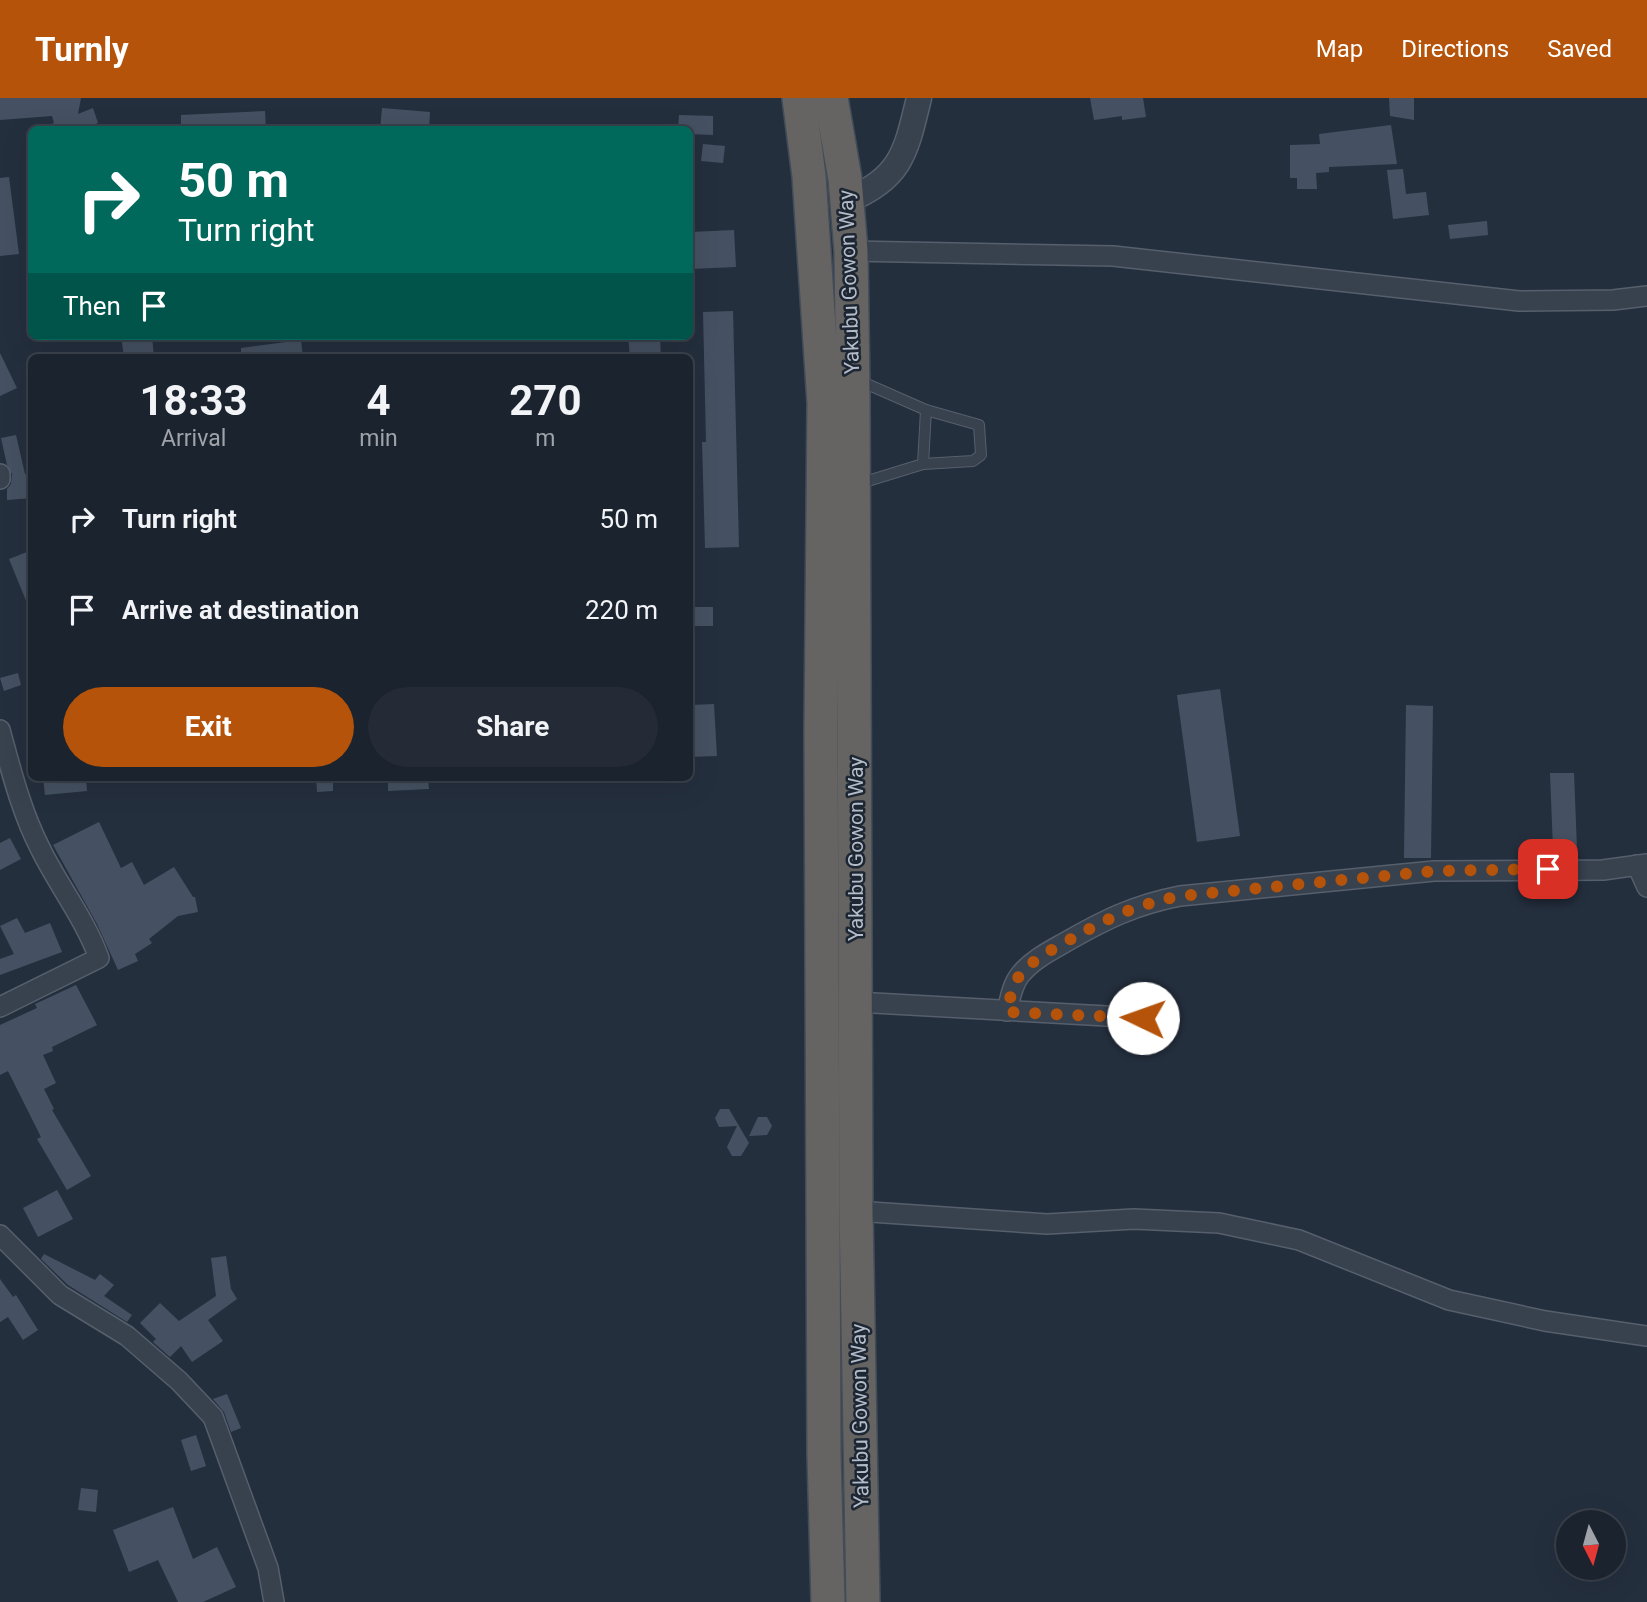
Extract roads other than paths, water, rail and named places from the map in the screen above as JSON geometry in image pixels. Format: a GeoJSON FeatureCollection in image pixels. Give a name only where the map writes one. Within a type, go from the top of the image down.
{"type":"FeatureCollection","features":[{"type":"Feature","properties":{"kind":"highway","name":"Yakubu Gowon Way"},"geometry":{"type":"LineString","coordinates":[[799,98],[809,176],[824,403],[822,900],[824,1441],[828,1602]]}},
{"type":"Feature","properties":{"kind":"highway","name":"Yakubu Gowon Way"},"geometry":{"type":"LineString","coordinates":[[831,98],[848,200],[851,251],[856,1211],[863,1602]]}},
{"type":"Feature","properties":{"kind":"highway"},"geometry":{"type":"LineString","coordinates":[[822,900],[856,898]]}},
{"type":"Feature","properties":{"kind":"street"},"geometry":{"type":"LineString","coordinates":[[848,200],[878,185],[895,168],[907,143],[919,98]]}},
{"type":"Feature","properties":{"kind":"street"},"geometry":{"type":"LineString","coordinates":[[851,251],[1113,256],[1519,301],[1613,300],[1647,296]]}},
{"type":"Feature","properties":{"kind":"street"},"geometry":{"type":"LineString","coordinates":[[0,730],[22,807],[40,849],[92,940],[99,958],[0,1007]]}},
{"type":"Feature","properties":{"kind":"street"},"geometry":{"type":"LineString","coordinates":[[1007,1012],[1019,976],[1040,957],[1108,918],[1147,902],[1192,895],[1434,871],[1603,870],[1642,865],[1647,887]]}},
{"type":"Feature","properties":{"kind":"street"},"geometry":{"type":"LineString","coordinates":[[856,1002],[1143,1018]]}},
{"type":"Feature","properties":{"kind":"street"},"geometry":{"type":"LineString","coordinates":[[856,1211],[1047,1224],[1134,1219],[1219,1223],[1299,1240],[1449,1300],[1545,1321],[1647,1336]]}},
{"type":"Feature","properties":{"kind":"street"},"geometry":{"type":"LineString","coordinates":[[0,1235],[60,1295],[127,1336],[179,1381],[213,1417],[268,1568],[274,1602]]}},
{"type":"Feature","properties":{"kind":"lane"},"geometry":{"type":"LineString","coordinates":[[853,378],[926,410],[979,425],[981,455],[973,461],[923,464],[854,485]]}},
{"type":"Feature","properties":{"kind":"lane"},"geometry":{"type":"LineString","coordinates":[[923,464],[926,410]]}}]}
